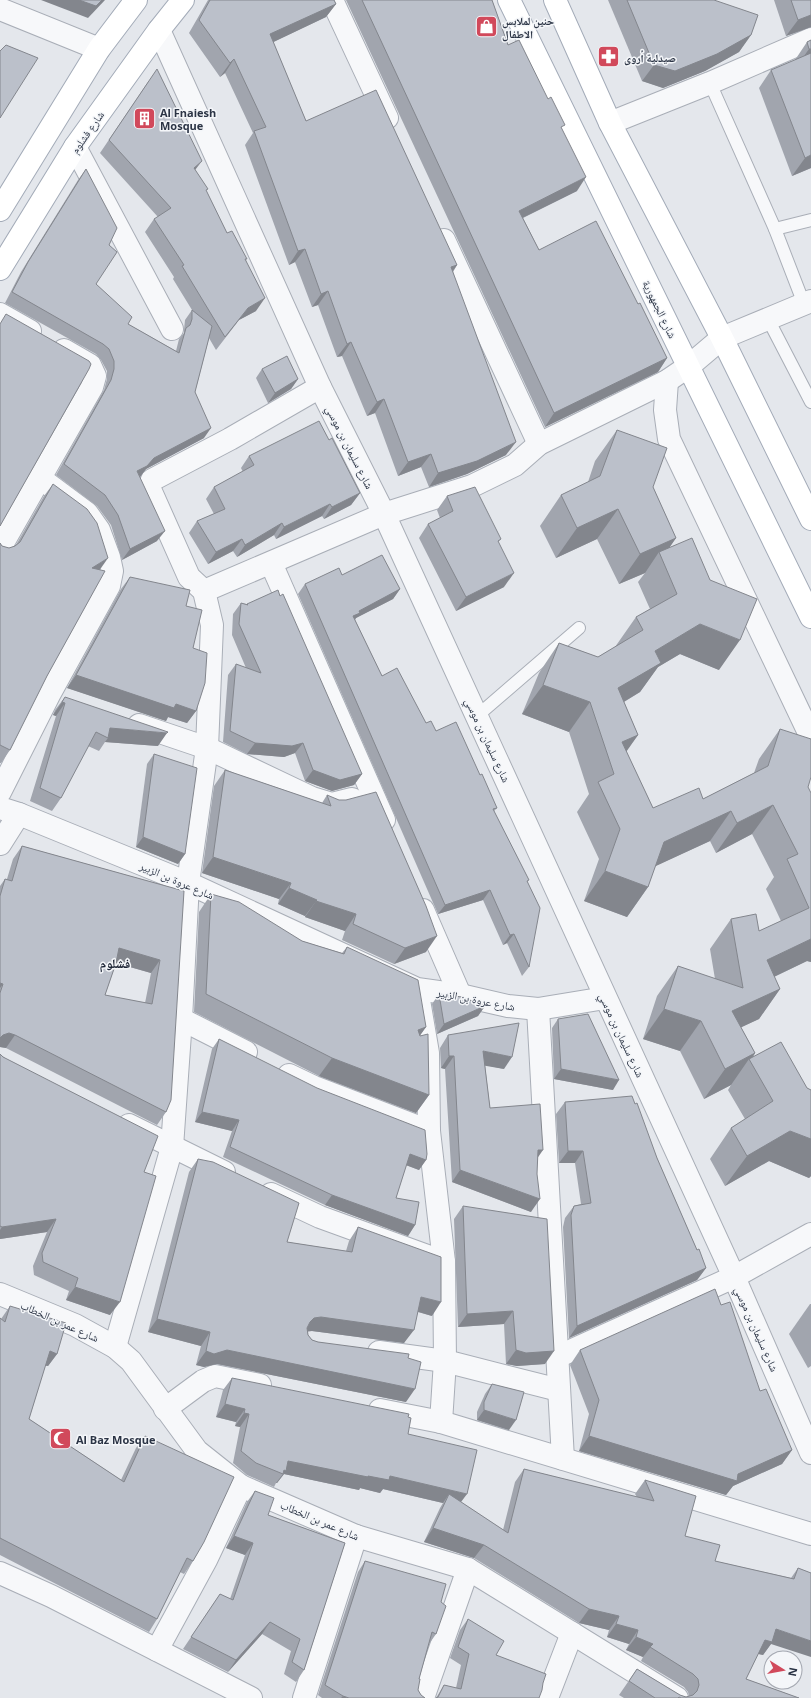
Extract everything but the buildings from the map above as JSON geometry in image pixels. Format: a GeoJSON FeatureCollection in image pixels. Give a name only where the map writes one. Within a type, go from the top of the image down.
{"type":"FeatureCollection","features":[{"type":"Feature","properties":{"kind":"main road"},"geometry":{"type":"LineString","coordinates":[[0,210],[99,49],[136,0]]}},
{"type":"Feature","properties":{"kind":"main road","name":"شارع فشلوم"},"geometry":{"type":"LineString","coordinates":[[0,269],[75,147],[159,30],[183,0]]}},
{"type":"Feature","properties":{"kind":"main road","name":"شارع الجمهورية"},"geometry":{"type":"LineString","coordinates":[[509,0],[811,617]]}},
{"type":"Feature","properties":{"kind":"main road"},"geometry":{"type":"LineString","coordinates":[[555,0],[610,123],[722,338],[811,520]]}},
{"type":"Feature","properties":{"kind":"street"},"geometry":{"type":"LineString","coordinates":[[332,0],[396,136]]}},
{"type":"Feature","properties":{"kind":"street"},"geometry":{"type":"LineString","coordinates":[[0,9],[99,49]]}},
{"type":"Feature","properties":{"kind":"street","name":"شارع سليمان بن موسي"},"geometry":{"type":"LineString","coordinates":[[159,30],[320,387],[384,514],[477,716],[734,1277],[811,1452]]}},
{"type":"Feature","properties":{"kind":"street"},"geometry":{"type":"LineString","coordinates":[[610,123],[710,83],[811,39]]}},
{"type":"Feature","properties":{"kind":"street"},"geometry":{"type":"LineString","coordinates":[[75,147],[172,329]]}},
{"type":"Feature","properties":{"kind":"street"},"geometry":{"type":"LineString","coordinates":[[436,222],[539,444]]}},
{"type":"Feature","properties":{"kind":"street"},"geometry":{"type":"LineString","coordinates":[[204,591],[384,514],[472,486],[515,465],[539,444],[667,381],[689,366],[722,338],[808,303]]}},
{"type":"Feature","properties":{"kind":"street"},"geometry":{"type":"LineString","coordinates":[[0,314],[90,365],[95,376],[92,387],[0,548]]}},
{"type":"Feature","properties":{"kind":"street"},"geometry":{"type":"LineString","coordinates":[[667,381],[665,410],[669,439],[811,737]]}},
{"type":"Feature","properties":{"kind":"street"},"geometry":{"type":"LineString","coordinates":[[115,1347],[172,1147],[181,1019],[188,883],[207,748],[212,625],[204,591],[189,577],[149,487],[152,480],[230,439],[320,387]]}},
{"type":"Feature","properties":{"kind":"street"},"geometry":{"type":"LineString","coordinates":[[0,792],[57,698],[109,586],[112,571],[109,557],[99,530],[87,513],[40,478]]}},
{"type":"Feature","properties":{"kind":"street"},"geometry":{"type":"LineString","coordinates":[[271,563],[391,836]]}},
{"type":"Feature","properties":{"kind":"street"},"geometry":{"type":"LineString","coordinates":[[117,718],[207,748],[298,792],[332,804],[372,793]]}},
{"type":"Feature","properties":{"kind":"street"},"geometry":{"type":"LineString","coordinates":[[0,844],[10,811]]}},
{"type":"Feature","properties":{"kind":"street","name":"شارع عروة بن الزبير"},"geometry":{"type":"LineString","coordinates":[[10,811],[188,883],[417,989],[460,995],[508,1006],[538,1009],[605,998]]}},
{"type":"Feature","properties":{"kind":"street"},"geometry":{"type":"LineString","coordinates":[[416,894],[460,995]]}},
{"type":"Feature","properties":{"kind":"street"},"geometry":{"type":"LineString","coordinates":[[417,989],[428,1053],[429,1131],[444,1262],[445,1360],[441,1422]]}},
{"type":"Feature","properties":{"kind":"street"},"geometry":{"type":"LineString","coordinates":[[538,1009],[563,1459]]}},
{"type":"Feature","properties":{"kind":"street"},"geometry":{"type":"LineString","coordinates":[[181,1019],[314,1087],[429,1131]]}},
{"type":"Feature","properties":{"kind":"street"},"geometry":{"type":"LineString","coordinates":[[110,1116],[320,1217],[444,1262]]}},
{"type":"Feature","properties":{"kind":"street"},"geometry":{"type":"LineString","coordinates":[[557,1357],[734,1277],[811,1234]]}},
{"type":"Feature","properties":{"kind":"street","name":"شارع عمر بن الخطاب"},"geometry":{"type":"LineString","coordinates":[[0,1294],[75,1325],[115,1347],[131,1361],[196,1451],[241,1486],[356,1536],[468,1569],[572,1633],[654,1692],[677,1698]]}},
{"type":"Feature","properties":{"kind":"street"},"geometry":{"type":"LineString","coordinates":[[362,1350],[445,1360],[559,1390]]}},
{"type":"Feature","properties":{"kind":"street"},"geometry":{"type":"LineString","coordinates":[[165,1409],[203,1381],[215,1376],[278,1389]]}},
{"type":"Feature","properties":{"kind":"street"},"geometry":{"type":"LineString","coordinates":[[363,1406],[441,1422],[811,1534]]}},
{"type":"Feature","properties":{"kind":"street"},"geometry":{"type":"LineString","coordinates":[[157,1650],[206,1560],[241,1486]]}},
{"type":"Feature","properties":{"kind":"street"},"geometry":{"type":"LineString","coordinates":[[304,1698],[356,1536]]}},
{"type":"Feature","properties":{"kind":"street"},"geometry":{"type":"LineString","coordinates":[[423,1698],[468,1569]]}},
{"type":"Feature","properties":{"kind":"street"},"geometry":{"type":"LineString","coordinates":[[0,1573],[51,1596],[251,1698]]}},
{"type":"Feature","properties":{"kind":"street"},"geometry":{"type":"LineString","coordinates":[[548,1698],[572,1633]]}},
{"type":"Feature","properties":{"kind":"lane"},"geometry":{"type":"LineString","coordinates":[[710,83],[808,303]]}},
{"type":"Feature","properties":{"kind":"lane"},"geometry":{"type":"LineString","coordinates":[[775,229],[811,220]]}},
{"type":"Feature","properties":{"kind":"lane"},"geometry":{"type":"LineString","coordinates":[[768,319],[811,402]]}},
{"type":"Feature","properties":{"kind":"lane"},"geometry":{"type":"LineString","coordinates":[[477,716],[579,628]]}},
{"type":"Feature","properties":{"kind":"place","name":"حنين لملابس الاطفال"},"geometry":{"type":"Point","coordinates":[487,26]}},
{"type":"Feature","properties":{"kind":"place","name":"صيدلية أروى"},"geometry":{"type":"Point","coordinates":[608,57]}},
{"type":"Feature","properties":{"kind":"place","name":"Al Fnaiesh Mosque"},"geometry":{"type":"Point","coordinates":[145,118]}},
{"type":"Feature","properties":{"kind":"place","name":"Al Baz Mosque"},"geometry":{"type":"Point","coordinates":[61,1439]}},
{"type":"Feature","properties":{"kind":"district","name":"فشلوم"},"geometry":{"type":"Point","coordinates":[115,963]}}]}
